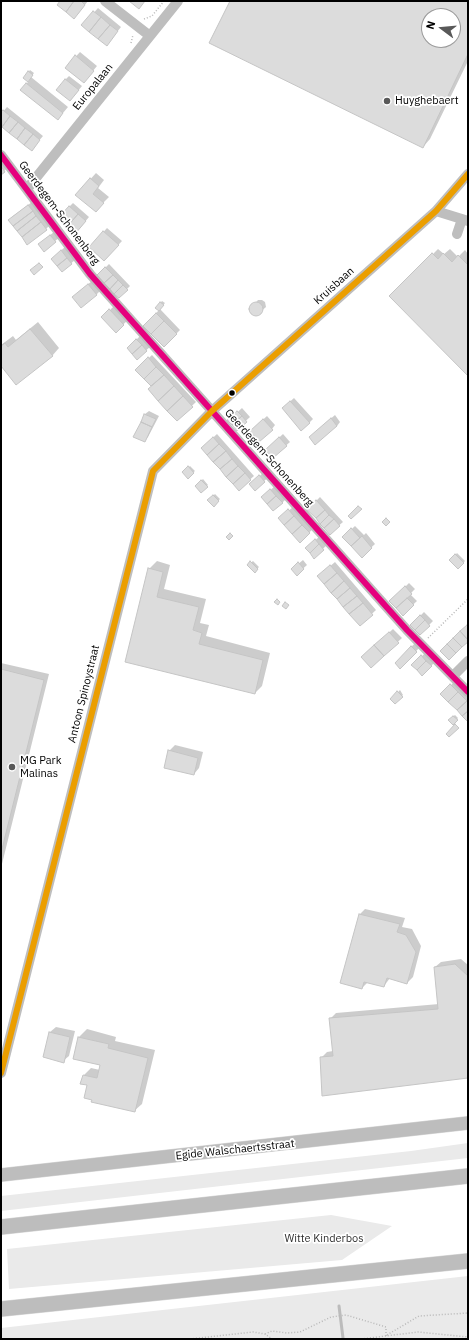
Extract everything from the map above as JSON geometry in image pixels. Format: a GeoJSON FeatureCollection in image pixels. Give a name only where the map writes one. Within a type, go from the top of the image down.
{"type":"FeatureCollection","features":[{"type":"Feature","properties":{"kind":"highway"},"geometry":{"type":"LineString","coordinates":[[1,1227],[468,1176]]}},
{"type":"Feature","properties":{"kind":"highway"},"geometry":{"type":"LineString","coordinates":[[1,1309],[468,1261]]}},
{"type":"Feature","properties":{"kind":"main road","name":"Egide Walschaertsstraat"},"geometry":{"type":"LineString","coordinates":[[1,1175],[468,1123]]}},
{"type":"Feature","properties":{"kind":"street"},"geometry":{"type":"LineString","coordinates":[[105,1],[150,36]]}},
{"type":"Feature","properties":{"kind":"street","name":"Europalaan"},"geometry":{"type":"LineString","coordinates":[[27,189],[178,1]]}},
{"type":"Feature","properties":{"kind":"street","name":"Geerdegem-Schonenberg"},"geometry":{"type":"LineString","coordinates":[[1,155],[90,274],[407,630],[468,692]]}},
{"type":"Feature","properties":{"kind":"street","name":"Kruisbaan"},"geometry":{"type":"LineString","coordinates":[[212,412],[436,211],[468,174]]}},
{"type":"Feature","properties":{"kind":"street"},"geometry":{"type":"LineString","coordinates":[[436,211],[465,220],[457,234]]}},
{"type":"Feature","properties":{"kind":"street","name":"Antoon Spinoystraat"},"geometry":{"type":"LineString","coordinates":[[1,1073],[153,471],[212,412]]}},
{"type":"Feature","properties":{"kind":"street"},"geometry":{"type":"LineString","coordinates":[[453,676],[468,661]]}},
{"type":"Feature","properties":{"kind":"path"},"geometry":{"type":"LineString","coordinates":[[428,639],[468,599]]}},
{"type":"Feature","properties":{"kind":"path"},"geometry":{"type":"LineString","coordinates":[[386,1336],[419,1316],[468,1312]]}},
{"type":"Feature","properties":{"kind":"path"},"geometry":{"type":"LineString","coordinates":[[265,1334],[272,1330],[287,1333],[300,1332],[331,1318],[346,1315],[386,1327],[386,1336]]}},
{"type":"Feature","properties":{"kind":"path"},"geometry":{"type":"LineString","coordinates":[[190,1339],[253,1332],[265,1334],[272,1339]]}},
{"type":"Feature","properties":{"kind":"path"},"geometry":{"type":"LineString","coordinates":[[361,1339],[418,1332],[468,1337]]}},
{"type":"Feature","properties":{"kind":"green space"},"geometry":{"type":"Polygon","coordinates":[[[468,1143],[468,1158],[1,1211],[1,1196],[411,1151],[468,1143]]]}},
{"type":"Feature","properties":{"kind":"green space","name":"Witte Kinderbos"},"geometry":{"type":"Polygon","coordinates":[[[331,1215],[392,1226],[342,1260],[9,1289],[7,1249],[331,1215]]]}},
{"type":"Feature","properties":{"kind":"green space"},"geometry":{"type":"Polygon","coordinates":[[[468,1276],[468,1339],[1,1339],[1,1328],[468,1276]]]}},
{"type":"Feature","properties":{"kind":"building"},"geometry":{"type":"Polygon","coordinates":[[[60,1],[74,1],[66,12],[57,5],[60,1]]]}},
{"type":"Feature","properties":{"kind":"building"},"geometry":{"type":"Polygon","coordinates":[[[74,1],[81,1],[85,5],[74,19],[66,12],[74,1]]]}},
{"type":"Feature","properties":{"kind":"building"},"geometry":{"type":"Polygon","coordinates":[[[129,1],[145,1],[139,9],[129,1]]]}},
{"type":"Feature","properties":{"kind":"building","name":"Huyghebaert"},"geometry":{"type":"Polygon","coordinates":[[[230,1],[468,1],[468,54],[423,148],[209,43],[230,1]]]}},
{"type":"Feature","properties":{"kind":"building"},"geometry":{"type":"Polygon","coordinates":[[[93,11],[101,17],[89,32],[81,25],[93,11]]]}},
{"type":"Feature","properties":{"kind":"building"},"geometry":{"type":"Polygon","coordinates":[[[101,17],[110,25],[98,39],[89,32],[101,17]]]}},
{"type":"Feature","properties":{"kind":"building"},"geometry":{"type":"Polygon","coordinates":[[[110,25],[118,31],[107,46],[98,39],[110,25]]]}},
{"type":"Feature","properties":{"kind":"building"},"geometry":{"type":"Polygon","coordinates":[[[75,55],[94,71],[84,83],[65,68],[75,55]]]}},
{"type":"Feature","properties":{"kind":"building"},"geometry":{"type":"Polygon","coordinates":[[[28,71],[33,75],[28,82],[23,78],[28,71]]]}},
{"type":"Feature","properties":{"kind":"building"},"geometry":{"type":"Polygon","coordinates":[[[65,79],[79,90],[70,101],[56,90],[65,79]]]}},
{"type":"Feature","properties":{"kind":"building"},"geometry":{"type":"Polygon","coordinates":[[[26,83],[63,113],[58,120],[20,90],[26,83]]]}},
{"type":"Feature","properties":{"kind":"building"},"geometry":{"type":"Polygon","coordinates":[[[3,110],[10,116],[2,127],[1,112],[3,110]]]}},
{"type":"Feature","properties":{"kind":"building"},"geometry":{"type":"Polygon","coordinates":[[[10,116],[18,122],[9,133],[2,127],[10,116]]]}},
{"type":"Feature","properties":{"kind":"building"},"geometry":{"type":"Polygon","coordinates":[[[18,122],[25,128],[17,139],[9,133],[18,122]]]}},
{"type":"Feature","properties":{"kind":"building"},"geometry":{"type":"Polygon","coordinates":[[[25,128],[33,134],[24,145],[17,139],[25,128]]]}},
{"type":"Feature","properties":{"kind":"building"},"geometry":{"type":"Polygon","coordinates":[[[33,134],[40,140],[32,151],[24,145],[33,134]]]}},
{"type":"Feature","properties":{"kind":"building"},"geometry":{"type":"Polygon","coordinates":[[[1,166],[5,172],[1,175],[1,166]]]}},
{"type":"Feature","properties":{"kind":"building"},"geometry":{"type":"Polygon","coordinates":[[[90,178],[99,186],[93,194],[104,203],[96,212],[75,195],[90,178]]]}},
{"type":"Feature","properties":{"kind":"building"},"geometry":{"type":"Polygon","coordinates":[[[28,205],[33,211],[13,226],[8,220],[28,205]]]}},
{"type":"Feature","properties":{"kind":"building"},"geometry":{"type":"Polygon","coordinates":[[[69,206],[78,214],[67,227],[59,217],[69,206]]]}},
{"type":"Feature","properties":{"kind":"building"},"geometry":{"type":"Polygon","coordinates":[[[33,211],[36,216],[17,231],[13,226],[33,211]]]}},
{"type":"Feature","properties":{"kind":"building"},"geometry":{"type":"Polygon","coordinates":[[[78,214],[86,221],[75,234],[67,227],[78,214]]]}},
{"type":"Feature","properties":{"kind":"building"},"geometry":{"type":"Polygon","coordinates":[[[36,216],[41,222],[22,237],[17,231],[36,216]]]}},
{"type":"Feature","properties":{"kind":"building"},"geometry":{"type":"Polygon","coordinates":[[[41,222],[47,230],[27,245],[22,237],[41,222]]]}},
{"type":"Feature","properties":{"kind":"building"},"geometry":{"type":"Polygon","coordinates":[[[103,231],[119,245],[104,261],[89,247],[103,231]]]}},
{"type":"Feature","properties":{"kind":"building"},"geometry":{"type":"Polygon","coordinates":[[[50,235],[56,242],[44,252],[38,244],[50,235]]]}},
{"type":"Feature","properties":{"kind":"building"},"geometry":{"type":"Polygon","coordinates":[[[61,250],[67,258],[57,266],[51,259],[61,250]]]}},
{"type":"Feature","properties":{"kind":"building"},"geometry":{"type":"Polygon","coordinates":[[[432,253],[438,259],[443,253],[452,262],[458,255],[468,265],[468,376],[389,296],[432,253]]]}},
{"type":"Feature","properties":{"kind":"building"},"geometry":{"type":"Polygon","coordinates":[[[67,258],[72,264],[62,272],[57,266],[67,258]]]}},
{"type":"Feature","properties":{"kind":"building"},"geometry":{"type":"Polygon","coordinates":[[[39,263],[43,267],[34,275],[30,270],[39,263]]]}},
{"type":"Feature","properties":{"kind":"building"},"geometry":{"type":"Polygon","coordinates":[[[105,267],[113,275],[104,283],[97,275],[105,267]]]}},
{"type":"Feature","properties":{"kind":"building"},"geometry":{"type":"Polygon","coordinates":[[[113,275],[118,280],[110,289],[104,283],[113,275]]]}},
{"type":"Feature","properties":{"kind":"building"},"geometry":{"type":"Polygon","coordinates":[[[118,280],[123,285],[114,294],[110,289],[118,280]]]}},
{"type":"Feature","properties":{"kind":"building"},"geometry":{"type":"Polygon","coordinates":[[[88,284],[97,295],[81,308],[72,297],[88,284]]]}},
{"type":"Feature","properties":{"kind":"building"},"geometry":{"type":"Polygon","coordinates":[[[123,285],[128,290],[119,298],[114,294],[123,285]]]}},
{"type":"Feature","properties":{"kind":"building"},"geometry":{"type":"Polygon","coordinates":[[[160,302],[164,305],[159,311],[155,308],[160,302]]]}},
{"type":"Feature","properties":{"kind":"building"},"geometry":{"type":"Polygon","coordinates":[[[256,302],[261,304],[263,309],[261,314],[256,316],[251,314],[249,309],[251,304],[256,302]]]}},
{"type":"Feature","properties":{"kind":"building"},"geometry":{"type":"Polygon","coordinates":[[[109,309],[124,325],[116,333],[101,317],[109,309]]]}},
{"type":"Feature","properties":{"kind":"building"},"geometry":{"type":"Polygon","coordinates":[[[156,313],[164,321],[151,334],[143,326],[156,313]]]}},
{"type":"Feature","properties":{"kind":"building"},"geometry":{"type":"Polygon","coordinates":[[[164,321],[177,334],[164,347],[151,334],[164,321]]]}},
{"type":"Feature","properties":{"kind":"building"},"geometry":{"type":"Polygon","coordinates":[[[30,329],[53,356],[16,385],[1,366],[1,346],[5,343],[8,347],[30,329]]]}},
{"type":"Feature","properties":{"kind":"building"},"geometry":{"type":"Polygon","coordinates":[[[136,339],[142,345],[132,354],[127,348],[136,339]]]}},
{"type":"Feature","properties":{"kind":"building"},"geometry":{"type":"Polygon","coordinates":[[[142,345],[147,351],[137,360],[132,354],[142,345]]]}},
{"type":"Feature","properties":{"kind":"building"},"geometry":{"type":"Polygon","coordinates":[[[148,357],[156,367],[144,379],[135,370],[148,357]]]}},
{"type":"Feature","properties":{"kind":"building"},"geometry":{"type":"Polygon","coordinates":[[[156,367],[164,375],[151,386],[144,379],[156,367]]]}},
{"type":"Feature","properties":{"kind":"building"},"geometry":{"type":"Polygon","coordinates":[[[164,375],[174,386],[158,401],[148,389],[164,375]]]}},
{"type":"Feature","properties":{"kind":"building"},"geometry":{"type":"Polygon","coordinates":[[[174,386],[183,396],[167,411],[158,401],[174,386]]]}},
{"type":"Feature","properties":{"kind":"building"},"geometry":{"type":"Polygon","coordinates":[[[183,396],[193,407],[177,421],[167,411],[183,396]]]}},
{"type":"Feature","properties":{"kind":"building"},"geometry":{"type":"Polygon","coordinates":[[[290,401],[310,423],[301,431],[282,408],[290,401]]]}},
{"type":"Feature","properties":{"kind":"building"},"geometry":{"type":"Polygon","coordinates":[[[237,411],[242,416],[232,425],[227,420],[237,411]]]}},
{"type":"Feature","properties":{"kind":"building"},"geometry":{"type":"Polygon","coordinates":[[[144,414],[156,419],[152,427],[141,422],[144,414]]]}},
{"type":"Feature","properties":{"kind":"building"},"geometry":{"type":"Polygon","coordinates":[[[242,416],[247,422],[237,431],[232,425],[242,416]]]}},
{"type":"Feature","properties":{"kind":"building"},"geometry":{"type":"Polygon","coordinates":[[[331,418],[337,426],[315,445],[309,437],[331,418]]]}},
{"type":"Feature","properties":{"kind":"building"},"geometry":{"type":"Polygon","coordinates":[[[263,419],[273,430],[259,442],[250,431],[263,419]]]}},
{"type":"Feature","properties":{"kind":"building"},"geometry":{"type":"Polygon","coordinates":[[[141,422],[152,427],[145,442],[133,437],[141,422]]]}},
{"type":"Feature","properties":{"kind":"building"},"geometry":{"type":"Polygon","coordinates":[[[213,437],[219,444],[207,455],[201,448],[213,437]]]}},
{"type":"Feature","properties":{"kind":"building"},"geometry":{"type":"Polygon","coordinates":[[[279,437],[287,446],[273,458],[265,450],[279,437]]]}},
{"type":"Feature","properties":{"kind":"building"},"geometry":{"type":"Polygon","coordinates":[[[219,444],[226,451],[213,462],[207,455],[219,444]]]}},
{"type":"Feature","properties":{"kind":"building"},"geometry":{"type":"Polygon","coordinates":[[[226,451],[232,459],[220,469],[213,462],[226,451]]]}},
{"type":"Feature","properties":{"kind":"building"},"geometry":{"type":"Polygon","coordinates":[[[232,459],[238,466],[226,477],[220,469],[232,459]]]}},
{"type":"Feature","properties":{"kind":"building"},"geometry":{"type":"Polygon","coordinates":[[[188,466],[194,473],[188,479],[182,472],[188,466]]]}},
{"type":"Feature","properties":{"kind":"building"},"geometry":{"type":"Polygon","coordinates":[[[238,466],[245,473],[233,484],[226,477],[238,466]]]}},
{"type":"Feature","properties":{"kind":"building"},"geometry":{"type":"Polygon","coordinates":[[[245,473],[251,480],[239,491],[233,484],[245,473]]]}},
{"type":"Feature","properties":{"kind":"building"},"geometry":{"type":"Polygon","coordinates":[[[259,475],[265,482],[255,491],[249,484],[259,475]]]}},
{"type":"Feature","properties":{"kind":"building"},"geometry":{"type":"Polygon","coordinates":[[[201,480],[208,487],[201,493],[195,486],[201,480]]]}},
{"type":"Feature","properties":{"kind":"building"},"geometry":{"type":"Polygon","coordinates":[[[270,489],[276,496],[267,504],[261,497],[270,489]]]}},
{"type":"Feature","properties":{"kind":"building"},"geometry":{"type":"Polygon","coordinates":[[[213,495],[219,501],[214,507],[207,500],[213,495]]]}},
{"type":"Feature","properties":{"kind":"building"},"geometry":{"type":"Polygon","coordinates":[[[276,496],[283,503],[273,511],[267,504],[276,496]]]}},
{"type":"Feature","properties":{"kind":"building"},"geometry":{"type":"Polygon","coordinates":[[[316,500],[325,510],[316,518],[306,509],[316,500]]]}},
{"type":"Feature","properties":{"kind":"building"},"geometry":{"type":"Polygon","coordinates":[[[358,506],[362,509],[351,519],[348,516],[358,506]]]}},
{"type":"Feature","properties":{"kind":"building"},"geometry":{"type":"Polygon","coordinates":[[[288,509],[294,516],[284,525],[278,518],[288,509]]]}},
{"type":"Feature","properties":{"kind":"building"},"geometry":{"type":"Polygon","coordinates":[[[325,510],[329,515],[320,524],[316,518],[325,510]]]}},
{"type":"Feature","properties":{"kind":"building"},"geometry":{"type":"Polygon","coordinates":[[[329,515],[334,519],[324,528],[320,524],[329,515]]]}},
{"type":"Feature","properties":{"kind":"building"},"geometry":{"type":"Polygon","coordinates":[[[294,516],[302,525],[292,534],[284,525],[294,516]]]}},
{"type":"Feature","properties":{"kind":"building"},"geometry":{"type":"Polygon","coordinates":[[[386,518],[390,522],[386,526],[382,522],[386,518]]]}},
{"type":"Feature","properties":{"kind":"building"},"geometry":{"type":"Polygon","coordinates":[[[334,519],[340,526],[330,535],[324,528],[334,519]]]}},
{"type":"Feature","properties":{"kind":"building"},"geometry":{"type":"Polygon","coordinates":[[[302,525],[310,533],[300,543],[292,534],[302,525]]]}},
{"type":"Feature","properties":{"kind":"building"},"geometry":{"type":"Polygon","coordinates":[[[351,528],[360,538],[351,546],[342,537],[351,528]]]}},
{"type":"Feature","properties":{"kind":"building"},"geometry":{"type":"Polygon","coordinates":[[[230,533],[233,536],[229,540],[226,537],[230,533]]]}},
{"type":"Feature","properties":{"kind":"building"},"geometry":{"type":"Polygon","coordinates":[[[362,536],[372,548],[362,558],[351,546],[362,536]]]}},
{"type":"Feature","properties":{"kind":"building"},"geometry":{"type":"Polygon","coordinates":[[[315,539],[319,544],[310,553],[305,548],[315,539]]]}},
{"type":"Feature","properties":{"kind":"building"},"geometry":{"type":"Polygon","coordinates":[[[319,544],[324,550],[314,559],[310,553],[319,544]]]}},
{"type":"Feature","properties":{"kind":"building"},"geometry":{"type":"Polygon","coordinates":[[[455,554],[464,563],[458,569],[449,560],[455,554]]]}},
{"type":"Feature","properties":{"kind":"building"},"geometry":{"type":"Polygon","coordinates":[[[250,561],[258,569],[255,573],[247,565],[250,561]]]}},
{"type":"Feature","properties":{"kind":"building"},"geometry":{"type":"Polygon","coordinates":[[[298,562],[304,569],[297,576],[291,569],[298,562]]]}},
{"type":"Feature","properties":{"kind":"building"},"geometry":{"type":"Polygon","coordinates":[[[330,565],[337,573],[324,584],[317,576],[330,565]]]}},
{"type":"Feature","properties":{"kind":"building"},"geometry":{"type":"Polygon","coordinates":[[[148,568],[163,572],[157,597],[199,607],[193,630],[202,633],[199,644],[263,660],[255,694],[125,662],[148,568]]]}},
{"type":"Feature","properties":{"kind":"building"},"geometry":{"type":"Polygon","coordinates":[[[337,573],[344,581],[331,593],[324,584],[337,573]]]}},
{"type":"Feature","properties":{"kind":"building"},"geometry":{"type":"Polygon","coordinates":[[[344,581],[350,588],[337,599],[331,593],[344,581]]]}},
{"type":"Feature","properties":{"kind":"building"},"geometry":{"type":"Polygon","coordinates":[[[405,586],[412,594],[396,608],[389,601],[405,586]]]}},
{"type":"Feature","properties":{"kind":"building"},"geometry":{"type":"Polygon","coordinates":[[[350,588],[357,596],[343,607],[337,599],[350,588]]]}},
{"type":"Feature","properties":{"kind":"building"},"geometry":{"type":"Polygon","coordinates":[[[357,596],[363,603],[349,614],[343,607],[357,596]]]}},
{"type":"Feature","properties":{"kind":"building"},"geometry":{"type":"Polygon","coordinates":[[[407,598],[414,605],[403,616],[396,608],[407,598]]]}},
{"type":"Feature","properties":{"kind":"building"},"geometry":{"type":"Polygon","coordinates":[[[277,599],[280,602],[278,605],[274,602],[277,599]]]}},
{"type":"Feature","properties":{"kind":"building"},"geometry":{"type":"Polygon","coordinates":[[[285,602],[289,605],[286,609],[282,606],[285,602]]]}},
{"type":"Feature","properties":{"kind":"building"},"geometry":{"type":"Polygon","coordinates":[[[363,603],[373,615],[360,626],[349,614],[363,603]]]}},
{"type":"Feature","properties":{"kind":"building"},"geometry":{"type":"Polygon","coordinates":[[[420,615],[425,620],[415,630],[410,625],[420,615]]]}},
{"type":"Feature","properties":{"kind":"building"},"geometry":{"type":"Polygon","coordinates":[[[425,620],[430,626],[420,635],[415,630],[425,620]]]}},
{"type":"Feature","properties":{"kind":"building"},"geometry":{"type":"Polygon","coordinates":[[[467,625],[468,626],[468,640],[460,631],[467,625]]]}},
{"type":"Feature","properties":{"kind":"building"},"geometry":{"type":"Polygon","coordinates":[[[460,631],[468,640],[468,642],[462,647],[453,638],[460,631]]]}},
{"type":"Feature","properties":{"kind":"building"},"geometry":{"type":"Polygon","coordinates":[[[389,632],[399,643],[384,656],[374,645],[389,632]]]}},
{"type":"Feature","properties":{"kind":"building"},"geometry":{"type":"Polygon","coordinates":[[[453,638],[462,647],[456,653],[447,644],[453,638]]]}},
{"type":"Feature","properties":{"kind":"building"},"geometry":{"type":"Polygon","coordinates":[[[447,644],[456,653],[449,660],[440,651],[447,644]]]}},
{"type":"Feature","properties":{"kind":"building"},"geometry":{"type":"Polygon","coordinates":[[[374,645],[384,656],[371,668],[361,657],[374,645]]]}},
{"type":"Feature","properties":{"kind":"building"},"geometry":{"type":"Polygon","coordinates":[[[411,646],[417,652],[400,669],[395,663],[411,646]]]}},
{"type":"Feature","properties":{"kind":"building"},"geometry":{"type":"Polygon","coordinates":[[[421,655],[426,661],[417,670],[411,665],[421,655]]]}},
{"type":"Feature","properties":{"kind":"building"},"geometry":{"type":"Polygon","coordinates":[[[426,661],[432,666],[422,676],[417,670],[426,661]]]}},
{"type":"Feature","properties":{"kind":"building","name":"MG Park Malinas"},"geometry":{"type":"Polygon","coordinates":[[[1,669],[44,680],[1,853],[1,669]]]}},
{"type":"Feature","properties":{"kind":"building"},"geometry":{"type":"Polygon","coordinates":[[[450,684],[458,692],[448,702],[440,694],[450,684]]]}},
{"type":"Feature","properties":{"kind":"building"},"geometry":{"type":"Polygon","coordinates":[[[397,691],[403,697],[395,704],[390,699],[397,691]]]}},
{"type":"Feature","properties":{"kind":"building"},"geometry":{"type":"Polygon","coordinates":[[[458,692],[467,701],[457,710],[448,702],[458,692]]]}},
{"type":"Feature","properties":{"kind":"building"},"geometry":{"type":"Polygon","coordinates":[[[467,701],[468,711],[462,716],[457,710],[467,701]]]}},
{"type":"Feature","properties":{"kind":"building"},"geometry":{"type":"Polygon","coordinates":[[[468,711],[468,720],[467,721],[462,716],[468,711]]]}},
{"type":"Feature","properties":{"kind":"building"},"geometry":{"type":"Polygon","coordinates":[[[453,716],[458,720],[453,725],[448,720],[453,716]]]}},
{"type":"Feature","properties":{"kind":"building"},"geometry":{"type":"Polygon","coordinates":[[[455,724],[459,728],[449,737],[446,734],[455,724]]]}},
{"type":"Feature","properties":{"kind":"building"},"geometry":{"type":"Polygon","coordinates":[[[168,750],[198,758],[194,775],[164,768],[168,750]]]}},
{"type":"Feature","properties":{"kind":"building"},"geometry":{"type":"Polygon","coordinates":[[[359,914],[400,924],[397,932],[406,935],[416,952],[407,984],[387,978],[384,987],[364,982],[362,989],[340,983],[359,914]]]}},
{"type":"Feature","properties":{"kind":"building"},"geometry":{"type":"Polygon","coordinates":[[[455,964],[468,976],[468,1078],[322,1096],[320,1057],[333,1056],[329,1018],[438,1009],[434,967],[455,964]]]}},
{"type":"Feature","properties":{"kind":"building"},"geometry":{"type":"Polygon","coordinates":[[[49,1032],[70,1037],[64,1063],[43,1057],[49,1032]]]}},
{"type":"Feature","properties":{"kind":"building"},"geometry":{"type":"Polygon","coordinates":[[[78,1037],[109,1044],[108,1048],[148,1058],[135,1112],[91,1102],[92,1100],[84,1098],[87,1085],[80,1084],[83,1075],[97,1078],[100,1065],[73,1059],[78,1037]]]}},
{"type":"Feature","properties":{"kind":"waterway"},"geometry":{"type":"LineString","coordinates":[[339,1306],[343,1338]]}},
{"type":"Feature","properties":{"kind":"transit line"},"geometry":{"type":"LineString","coordinates":[[1,155],[90,274],[407,630],[468,692]]}},
{"type":"Feature","properties":{"kind":"transit line"},"geometry":{"type":"LineString","coordinates":[[1,1073],[153,471],[212,411],[436,211],[468,174]]}},
{"type":"Feature","properties":{"kind":"place","name":"Huyghebaert"},"geometry":{"type":"Point","coordinates":[387,101]}},
{"type":"Feature","properties":{"kind":"place","name":"MG Park Malinas"},"geometry":{"type":"Point","coordinates":[12,767]}}]}
